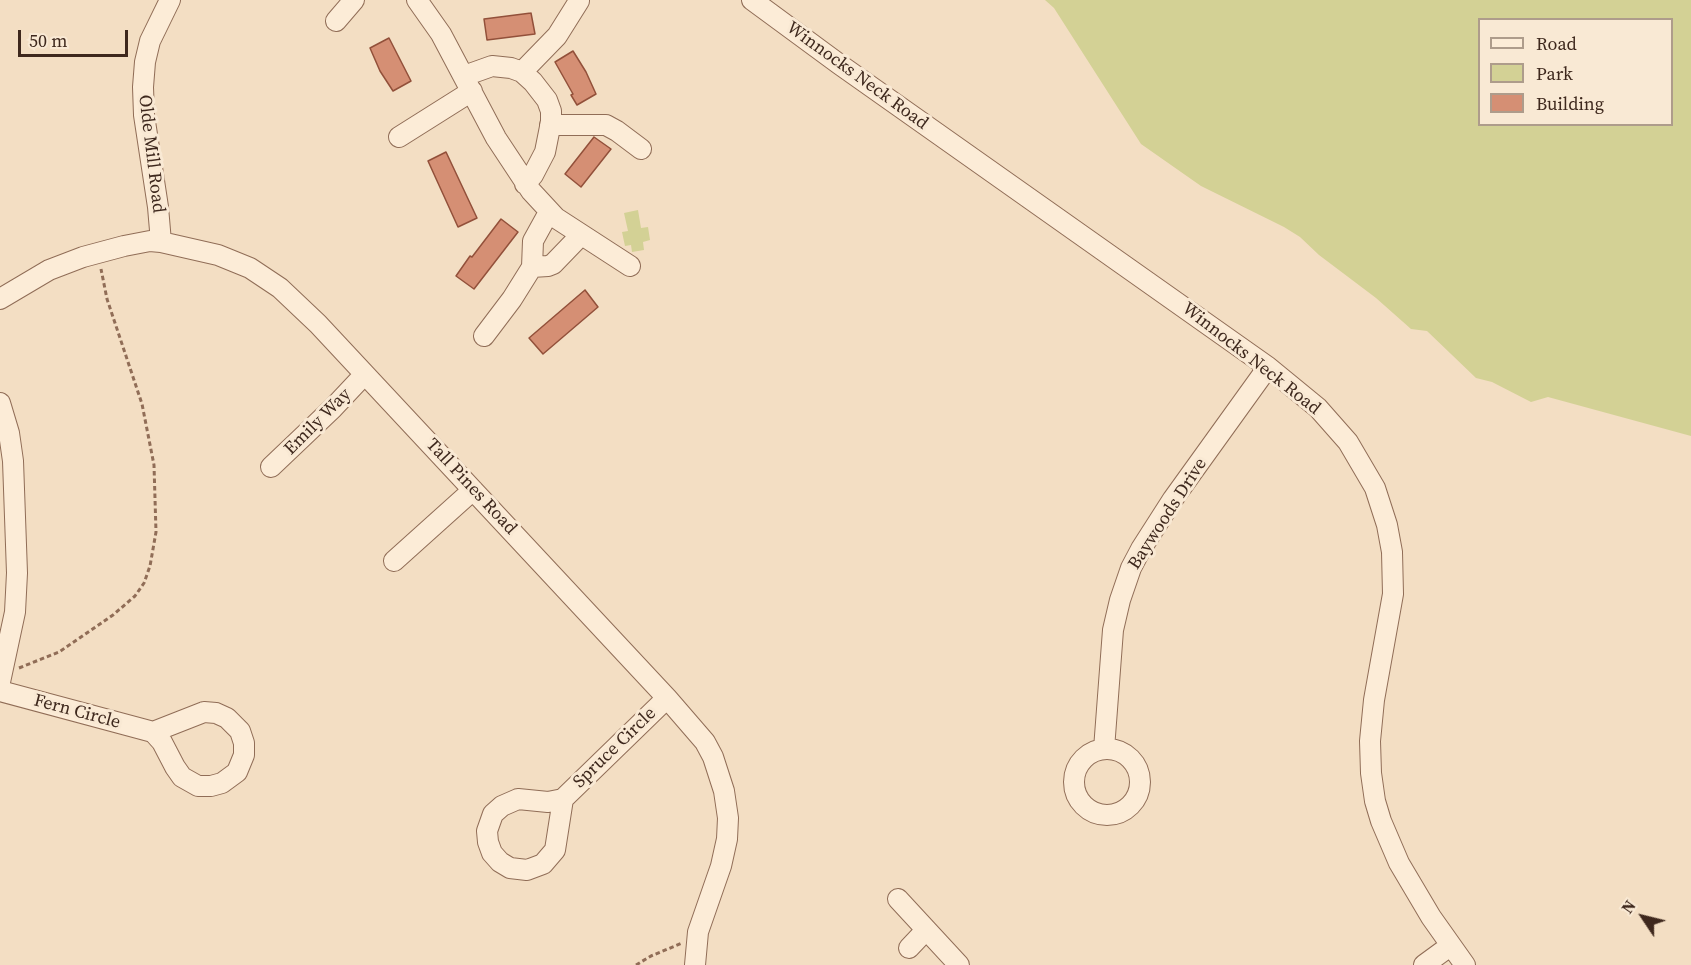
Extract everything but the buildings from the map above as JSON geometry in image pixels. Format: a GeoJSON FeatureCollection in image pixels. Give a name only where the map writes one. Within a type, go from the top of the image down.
{"type":"FeatureCollection","features":[{"type":"Feature","properties":{"kind":"street","name":"Olde Mill Road"},"geometry":{"type":"LineString","coordinates":[[161,242],[154,176],[144,115],[143,76],[150,41],[170,0]]}},
{"type":"Feature","properties":{"kind":"street"},"geometry":{"type":"LineString","coordinates":[[336,21],[354,0]]}},
{"type":"Feature","properties":{"kind":"street"},"geometry":{"type":"LineString","coordinates":[[417,0],[441,34],[496,138],[525,184],[549,212],[581,236],[630,266]]}},
{"type":"Feature","properties":{"kind":"street","name":"Winnocks Neck Road"},"geometry":{"type":"LineString","coordinates":[[752,0],[1268,367],[1313,403],[1348,442],[1371,478],[1384,511],[1391,539],[1393,594],[1372,716],[1370,762],[1373,791],[1381,821],[1399,863],[1450,946],[1465,965]]}},
{"type":"Feature","properties":{"kind":"street"},"geometry":{"type":"LineString","coordinates":[[522,72],[563,29],[579,1]]}},
{"type":"Feature","properties":{"kind":"street"},"geometry":{"type":"LineString","coordinates":[[399,137],[468,84],[482,69],[499,65],[522,72],[538,87],[551,111],[543,158],[525,184]]}},
{"type":"Feature","properties":{"kind":"street"},"geometry":{"type":"LineString","coordinates":[[550,125],[606,124],[641,149]]}},
{"type":"Feature","properties":{"kind":"street"},"geometry":{"type":"LineString","coordinates":[[484,336],[506,308],[532,267],[533,242],[549,212]]}},
{"type":"Feature","properties":{"kind":"street"},"geometry":{"type":"LineString","coordinates":[[532,267],[553,264],[581,236]]}},
{"type":"Feature","properties":{"kind":"street","name":"Tall Pines Road"},"geometry":{"type":"LineString","coordinates":[[0,299],[58,266],[97,253],[139,243],[161,242],[218,255],[242,264],[280,288],[318,324],[667,698],[705,742],[714,757],[722,780],[727,829],[724,853],[698,932],[695,965]]}},
{"type":"Feature","properties":{"kind":"street","name":"Baywoods Drive"},"geometry":{"type":"LineString","coordinates":[[1104,749],[1113,630],[1131,568],[1173,500],[1268,367]]}},
{"type":"Feature","properties":{"kind":"street","name":"Emily Way"},"geometry":{"type":"LineString","coordinates":[[271,467],[364,375]]}},
{"type":"Feature","properties":{"kind":"street"},"geometry":{"type":"LineString","coordinates":[[0,403],[9,433],[13,461],[16,573],[15,612],[1,680]]}},
{"type":"Feature","properties":{"kind":"street"},"geometry":{"type":"LineString","coordinates":[[394,561],[473,489]]}},
{"type":"Feature","properties":{"kind":"street","name":"Fern Circle"},"geometry":{"type":"LineString","coordinates":[[1,680],[153,732]]}},
{"type":"Feature","properties":{"kind":"street","name":"Spruce Circle"},"geometry":{"type":"LineString","coordinates":[[563,799],[557,845],[548,860],[533,869],[521,870],[510,868],[495,858],[489,848],[487,831],[490,819],[502,806],[518,799],[548,802],[563,799],[667,698]]}},
{"type":"Feature","properties":{"kind":"street"},"geometry":{"type":"LineString","coordinates":[[198,713],[216,713],[227,718],[240,731],[244,743],[242,761],[237,772],[222,783],[198,786],[187,781],[178,772],[153,732],[182,722],[198,713]]}},
{"type":"Feature","properties":{"kind":"street"},"geometry":{"type":"LineString","coordinates":[[898,899],[959,965]]}},
{"type":"Feature","properties":{"kind":"street"},"geometry":{"type":"LineString","coordinates":[[909,948],[926,930]]}},
{"type":"Feature","properties":{"kind":"street"},"geometry":{"type":"LineString","coordinates":[[1424,965],[1450,946]]}},
{"type":"Feature","properties":{"kind":"path"},"geometry":{"type":"LineString","coordinates":[[1,680],[59,652],[113,615],[135,596],[144,583],[150,566],[156,532],[154,465],[142,404],[107,299],[97,253]]}},
{"type":"Feature","properties":{"kind":"path"},"geometry":{"type":"LineString","coordinates":[[636,965],[676,944],[696,943]]}},
{"type":"Feature","properties":{"kind":"green space"},"geometry":{"type":"Polygon","coordinates":[[[1045,0],[1691,0],[1691,436],[1548,397],[1531,402],[1492,382],[1476,378],[1427,331],[1411,329],[1300,237],[1201,186],[1141,144],[1054,8],[1045,0]]]}},
{"type":"Feature","properties":{"kind":"green space"},"geometry":{"type":"Polygon","coordinates":[[[638,210],[641,228],[648,227],[650,240],[643,242],[644,250],[632,252],[631,245],[625,246],[622,232],[628,231],[624,213],[638,210]]]}}]}
